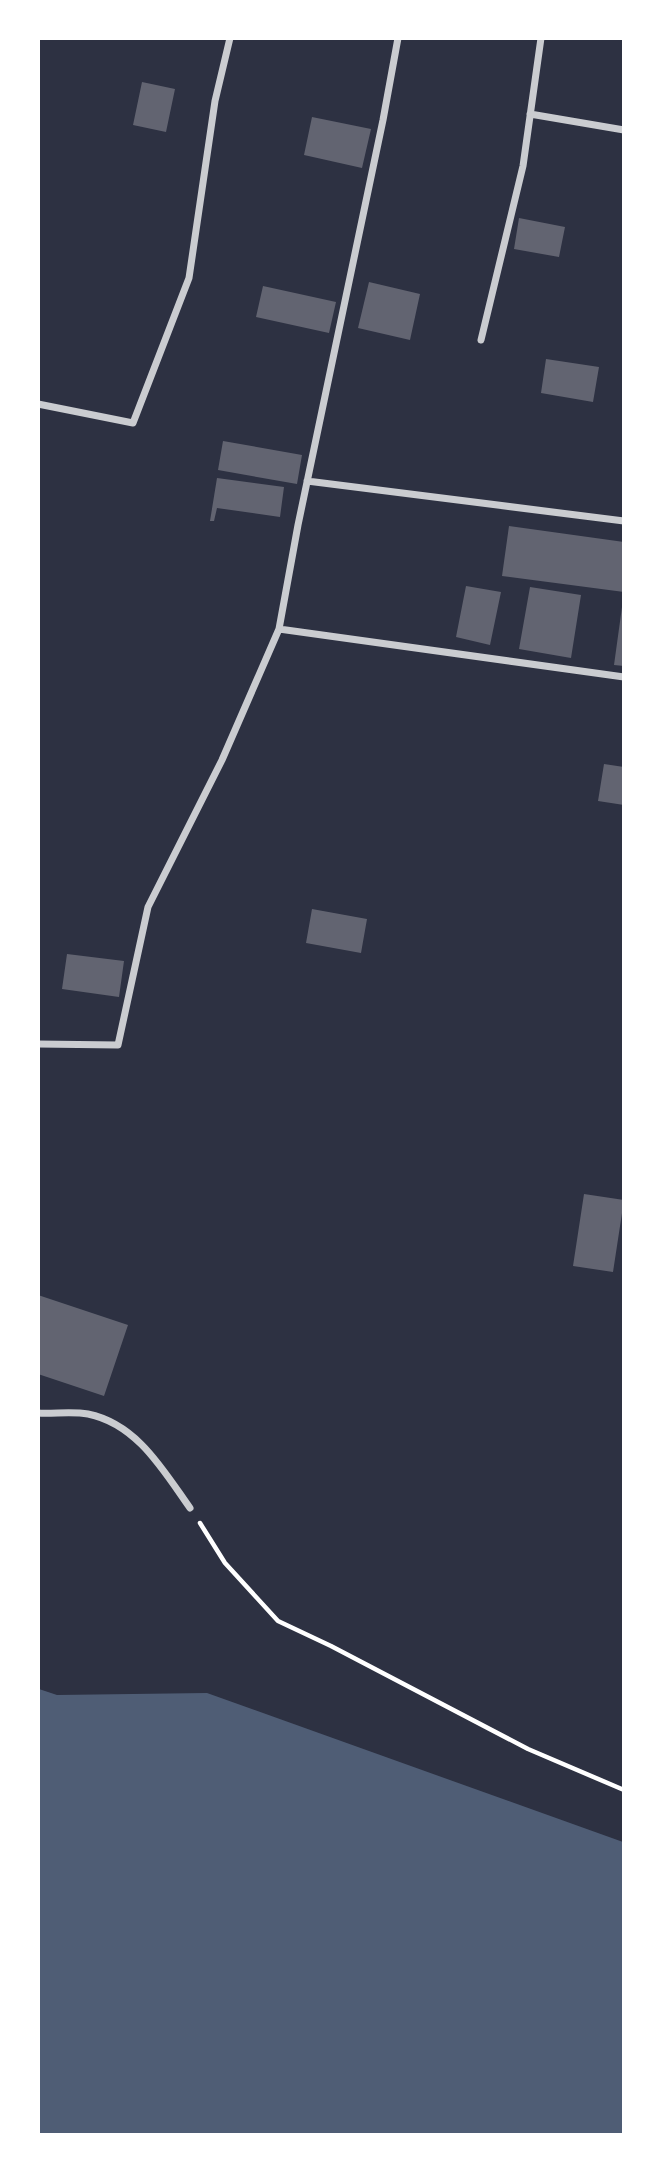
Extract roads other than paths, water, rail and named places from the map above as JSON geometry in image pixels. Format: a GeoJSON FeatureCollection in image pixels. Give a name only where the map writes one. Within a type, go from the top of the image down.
{"type":"FeatureCollection","features":[{"type":"Feature","properties":{"kind":"street"},"geometry":{"type":"LineString","coordinates":[[38,404],[133,422],[188,278],[215,101],[230,38]]}},
{"type":"Feature","properties":{"kind":"street"},"geometry":{"type":"LineString","coordinates":[[38,1044],[118,1045],[148,907],[222,760],[279,629],[398,38]]}},
{"type":"Feature","properties":{"kind":"street"},"geometry":{"type":"LineString","coordinates":[[481,340],[523,166],[541,38]]}},
{"type":"Feature","properties":{"kind":"street"},"geometry":{"type":"LineString","coordinates":[[530,114],[624,130]]}},
{"type":"Feature","properties":{"kind":"street"},"geometry":{"type":"LineString","coordinates":[[307,481],[624,521]]}},
{"type":"Feature","properties":{"kind":"street"},"geometry":{"type":"LineString","coordinates":[[279,629],[624,677]]}},
{"type":"Feature","properties":{"kind":"street"},"geometry":{"type":"LineString","coordinates":[[38,1413],[87,1414],[118,1424],[141,1443],[190,1508]]}},
{"type":"Feature","properties":{"kind":"water"},"geometry":{"type":"Polygon","coordinates":[[[39,1689],[57,1695],[207,1693],[623,1842],[623,2134],[39,2134],[39,1689]]]}}]}
